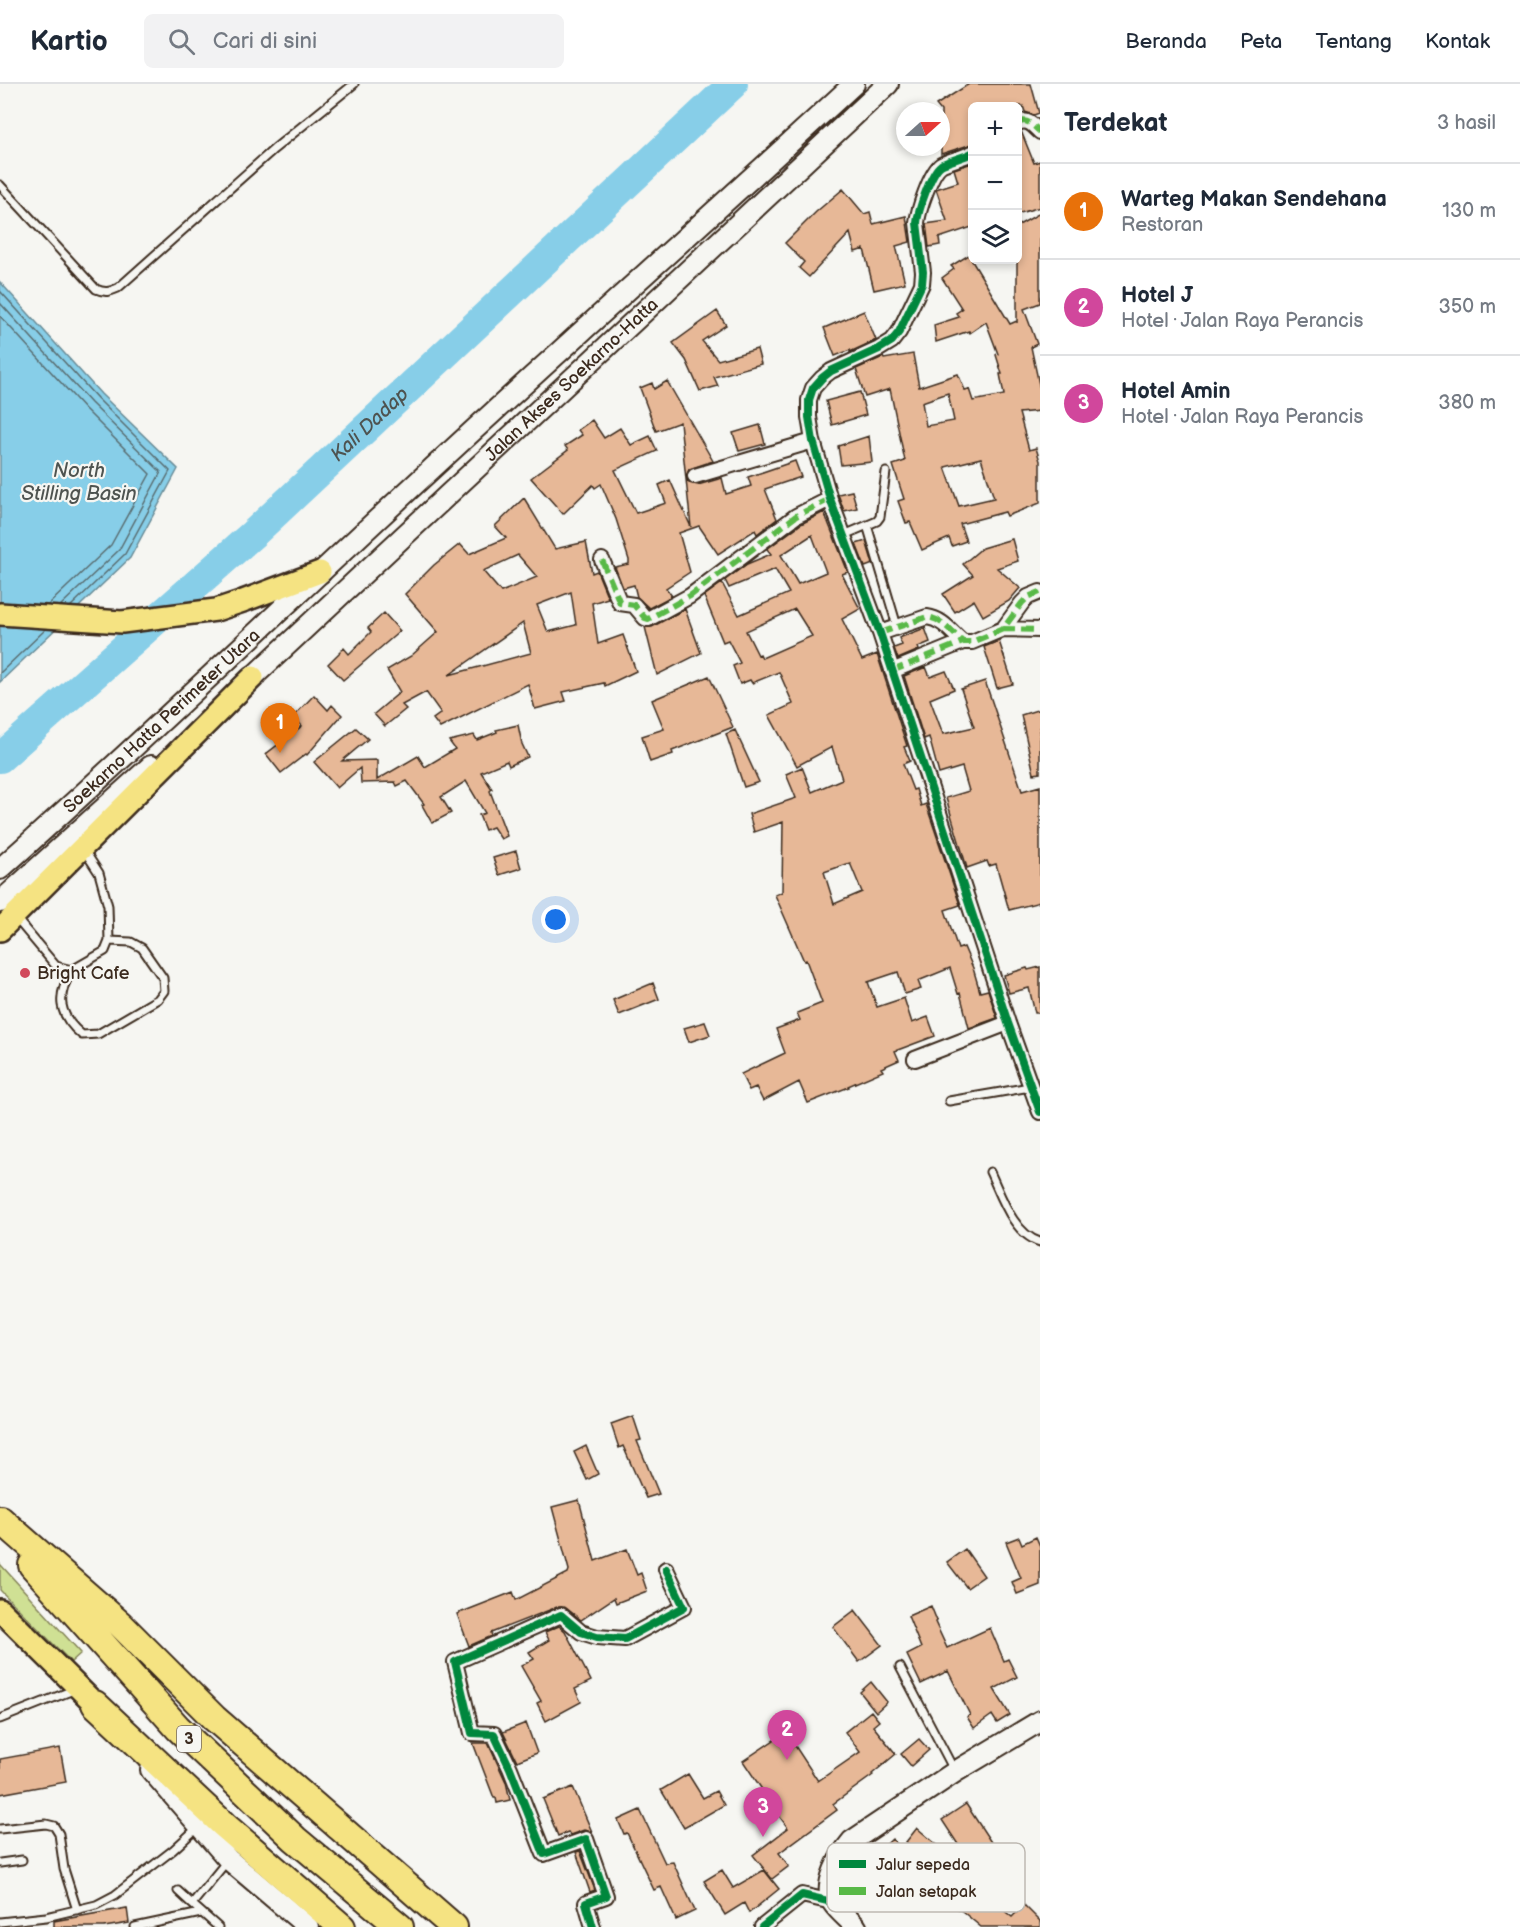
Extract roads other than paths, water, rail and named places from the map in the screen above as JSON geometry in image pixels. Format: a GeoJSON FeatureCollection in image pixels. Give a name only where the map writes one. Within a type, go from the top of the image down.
{"type":"FeatureCollection","features":[{"type":"Feature","properties":{"kind":"highway"},"geometry":{"type":"LineString","coordinates":[[0,1519],[120,1624],[214,1718],[454,1927]]}},
{"type":"Feature","properties":{"kind":"highway","name":"3"},"geometry":{"type":"LineString","coordinates":[[0,1529],[178,1728],[295,1839],[400,1927]]}},
{"type":"Feature","properties":{"kind":"highway","name":"3"},"geometry":{"type":"LineString","coordinates":[[87,1696],[224,1825],[342,1927]]}},
{"type":"Feature","properties":{"kind":"main road","name":"Jalan Akses Soekarno-Hatta"},"geometry":{"type":"LineString","coordinates":[[320,572],[536,372],[854,84]]}},
{"type":"Feature","properties":{"kind":"main road","name":"Jalan Akses Soekarno-Hatta"},"geometry":{"type":"LineString","coordinates":[[5,916],[254,677],[888,84]]}},
{"type":"Feature","properties":{"kind":"main road"},"geometry":{"type":"LineString","coordinates":[[0,614],[122,622],[216,610],[320,572]]}},
{"type":"Feature","properties":{"kind":"main road","name":"Soekarno Hatta Perimeter Utara"},"geometry":{"type":"LineString","coordinates":[[0,869],[104,777],[320,572]]}},
{"type":"Feature","properties":{"kind":"main road"},"geometry":{"type":"LineString","coordinates":[[5,916],[82,848],[254,677]]}},
{"type":"Feature","properties":{"kind":"main road"},"geometry":{"type":"LineString","coordinates":[[0,1610],[87,1696],[228,1859],[308,1927]]}},
{"type":"Feature","properties":{"kind":"main road"},"geometry":{"type":"LineString","coordinates":[[850,1843],[955,1772],[1040,1721]]}},
{"type":"Feature","properties":{"kind":"main road"},"geometry":{"type":"LineString","coordinates":[[842,1912],[856,1927]]}},
{"type":"Feature","properties":{"kind":"street"},"geometry":{"type":"LineString","coordinates":[[1022,121],[1031,122],[1040,132]]}},
{"type":"Feature","properties":{"kind":"street"},"geometry":{"type":"LineString","coordinates":[[968,155],[942,164],[936,169],[932,178],[917,223],[922,284],[899,333],[892,341],[879,349],[831,371],[822,378],[813,388],[809,400],[809,417],[813,441],[830,499],[880,633],[1008,1023],[1040,1112]]}},
{"type":"Feature","properties":{"kind":"street"},"geometry":{"type":"LineString","coordinates":[[695,476],[813,441]]}},
{"type":"Feature","properties":{"kind":"street"},"geometry":{"type":"LineString","coordinates":[[602,560],[620,603],[634,605],[645,618],[648,618],[690,596],[796,516],[830,499]]}},
{"type":"Feature","properties":{"kind":"street"},"geometry":{"type":"LineString","coordinates":[[1003,629],[1022,603],[1028,597],[1040,592]]}},
{"type":"Feature","properties":{"kind":"street"},"geometry":{"type":"LineString","coordinates":[[880,633],[927,617],[935,618],[963,642]]}},
{"type":"Feature","properties":{"kind":"street"},"geometry":{"type":"LineString","coordinates":[[892,671],[963,642],[972,642],[1003,629],[1040,630]]}},
{"type":"Feature","properties":{"kind":"street"},"geometry":{"type":"LineString","coordinates":[[915,1059],[1008,1023]]}},
{"type":"Feature","properties":{"kind":"street"},"geometry":{"type":"LineString","coordinates":[[593,1927],[586,1903],[606,1896],[586,1839],[544,1854],[494,1734],[472,1733],[455,1662],[561,1615],[581,1632],[597,1637],[625,1639],[684,1606],[666,1569]]}},
{"type":"Feature","properties":{"kind":"street"},"geometry":{"type":"LineString","coordinates":[[762,1927],[802,1895],[827,1901]]}},
{"type":"Feature","properties":{"kind":"lane"},"geometry":{"type":"LineString","coordinates":[[0,185],[96,289],[109,292],[118,288],[274,149],[354,84]]}},
{"type":"Feature","properties":{"kind":"lane"},"geometry":{"type":"LineString","coordinates":[[844,535],[876,521],[882,513],[886,472]]}},
{"type":"Feature","properties":{"kind":"lane"},"geometry":{"type":"LineString","coordinates":[[867,525],[897,626]]}},
{"type":"Feature","properties":{"kind":"lane"},"geometry":{"type":"LineString","coordinates":[[82,848],[99,873],[108,906],[109,941],[105,951],[72,970],[64,982],[60,1003],[71,1026],[82,1035],[98,1034],[158,999],[164,991],[163,978],[142,948],[131,942],[109,941]]}},
{"type":"Feature","properties":{"kind":"lane"},"geometry":{"type":"LineString","coordinates":[[5,916],[56,966],[72,970]]}},
{"type":"Feature","properties":{"kind":"lane"},"geometry":{"type":"LineString","coordinates":[[949,1101],[1030,1087]]}},
{"type":"Feature","properties":{"kind":"lane"},"geometry":{"type":"LineString","coordinates":[[990,1172],[1015,1220],[1029,1239],[1040,1242]]}},
{"type":"Feature","properties":{"kind":"lane"},"geometry":{"type":"LineString","coordinates":[[900,1667],[955,1772]]}},
{"type":"Feature","properties":{"kind":"lane"},"geometry":{"type":"LineString","coordinates":[[0,1719],[87,1696]]}},
{"type":"Feature","properties":{"kind":"lane"},"geometry":{"type":"LineString","coordinates":[[0,1829],[46,1824],[54,1826],[59,1834],[64,1869],[77,1910]]}},
{"type":"Feature","properties":{"kind":"lane"},"geometry":{"type":"LineString","coordinates":[[0,1922],[20,1921],[96,1905],[115,1895],[199,1827]]}},
{"type":"Feature","properties":{"kind":"lane"},"geometry":{"type":"LineString","coordinates":[[192,1904],[228,1859]]}},
{"type":"Feature","properties":{"kind":"lane"},"geometry":{"type":"LineString","coordinates":[[0,1863],[22,1860]]}},
{"type":"Feature","properties":{"kind":"lane"},"geometry":{"type":"LineString","coordinates":[[178,1891],[218,1927]]}},
{"type":"Feature","properties":{"kind":"lane"},"geometry":{"type":"LineString","coordinates":[[135,1927],[201,1913]]}},
{"type":"Feature","properties":{"kind":"water","name":"North Stilling Basin"},"geometry":{"type":"Polygon","coordinates":[[[0,282],[101,394],[178,469],[130,558],[0,682],[0,282]]]}},
{"type":"Feature","properties":{"kind":"waterway","name":"Kali Dadap"},"geometry":{"type":"LineString","coordinates":[[0,758],[253,534],[733,84]]}},
{"type":"Feature","properties":{"kind":"place","name":"Warteg Makan Sendehana"},"geometry":{"type":"Point","coordinates":[280,753]}},
{"type":"Feature","properties":{"kind":"place","name":"Bright Cafe"},"geometry":{"type":"Point","coordinates":[25,973]}},
{"type":"Feature","properties":{"kind":"place","name":"Hotel J"},"geometry":{"type":"Point","coordinates":[787,1760]}},
{"type":"Feature","properties":{"kind":"place","name":"Hotel Amin"},"geometry":{"type":"Point","coordinates":[763,1837]}}]}
